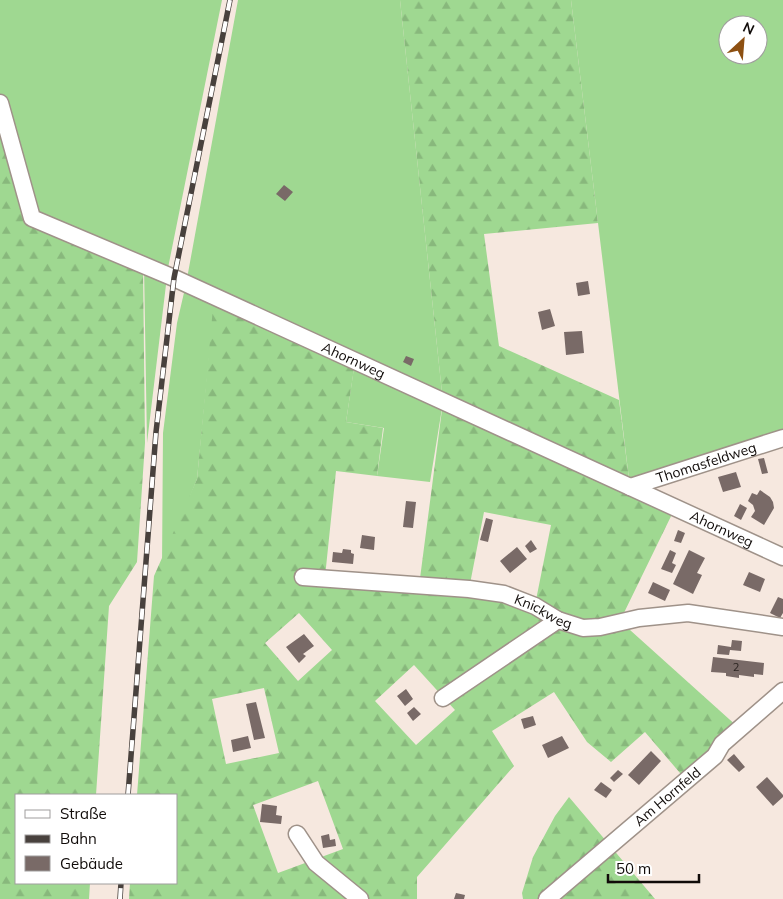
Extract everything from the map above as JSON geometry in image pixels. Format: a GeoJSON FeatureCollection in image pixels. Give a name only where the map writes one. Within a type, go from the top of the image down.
{"type":"FeatureCollection","features":[{"type":"Feature","properties":{"kind":"street","name":"Ahornweg"},"geometry":{"type":"LineString","coordinates":[[0,103],[32,218],[174,278],[783,557]]}},
{"type":"Feature","properties":{"kind":"street","name":"Thomasfeldweg"},"geometry":{"type":"LineString","coordinates":[[630,487],[783,438]]}},
{"type":"Feature","properties":{"kind":"street","name":"Knickweg"},"geometry":{"type":"LineString","coordinates":[[302,577],[325,577],[469,589],[504,594],[535,606],[558,620],[583,628],[600,627],[639,618],[688,613],[783,627]]}},
{"type":"Feature","properties":{"kind":"street"},"geometry":{"type":"LineString","coordinates":[[443,698],[558,620]]}},
{"type":"Feature","properties":{"kind":"street","name":"Am Hornfeld"},"geometry":{"type":"LineString","coordinates":[[547,899],[715,756],[722,744],[783,691]]}},
{"type":"Feature","properties":{"kind":"street"},"geometry":{"type":"LineString","coordinates":[[297,834],[316,863],[360,899]]}},
{"type":"Feature","properties":{"kind":"green space"},"geometry":{"type":"Polygon","coordinates":[[[0,0],[222,0],[168,268],[147,443],[144,266],[32,218],[0,105],[0,0]]]}},
{"type":"Feature","properties":{"kind":"green space"},"geometry":{"type":"Polygon","coordinates":[[[238,0],[400,0],[443,402],[430,482],[377,476],[384,428],[346,422],[355,361],[215,297],[197,479],[162,566],[163,433],[177,323],[186,284],[238,0]]]}},
{"type":"Feature","properties":{"kind":"green space"},"geometry":{"type":"Polygon","coordinates":[[[400,0],[571,0],[598,223],[484,234],[499,346],[619,400],[630,487],[675,508],[620,621],[739,728],[686,780],[645,732],[611,762],[587,742],[554,692],[492,731],[514,766],[417,877],[417,899],[129,899],[130,884],[178,884],[178,794],[137,794],[154,576],[197,479],[214,297],[355,362],[346,422],[383,428],[377,476],[336,471],[325,577],[419,586],[443,402],[400,0]],[[484,512],[469,589],[535,605],[551,525],[484,512]],[[299,613],[265,643],[298,681],[332,650],[299,613]],[[414,665],[375,701],[416,745],[455,710],[414,665]],[[264,688],[212,699],[226,764],[279,753],[264,688]],[[318,781],[253,805],[278,873],[343,849],[318,781]]]}},
{"type":"Feature","properties":{"kind":"green space"},"geometry":{"type":"Polygon","coordinates":[[[571,0],[783,0],[783,438],[630,487],[571,0]]]}},
{"type":"Feature","properties":{"kind":"green space"},"geometry":{"type":"Polygon","coordinates":[[[0,112],[30,219],[143,267],[145,443],[137,562],[109,606],[96,794],[15,794],[15,884],[90,884],[89,899],[0,899],[0,112]]]}},
{"type":"Feature","properties":{"kind":"green space"},"geometry":{"type":"Polygon","coordinates":[[[569,797],[655,899],[523,899],[522,893],[533,857],[555,816],[569,797]]]}},
{"type":"Feature","properties":{"kind":"building"},"geometry":{"type":"Polygon","coordinates":[[[284,185],[293,192],[285,201],[276,194],[284,185]]]}},
{"type":"Feature","properties":{"kind":"building"},"geometry":{"type":"Polygon","coordinates":[[[588,281],[590,294],[578,296],[576,283],[588,281]]]}},
{"type":"Feature","properties":{"kind":"building"},"geometry":{"type":"Polygon","coordinates":[[[550,309],[555,326],[542,330],[538,312],[550,309]]]}},
{"type":"Feature","properties":{"kind":"building"},"geometry":{"type":"Polygon","coordinates":[[[582,331],[584,353],[566,355],[564,332],[582,331]]]}},
{"type":"Feature","properties":{"kind":"building"},"geometry":{"type":"Polygon","coordinates":[[[406,356],[414,359],[411,366],[403,362],[406,356]]]}},
{"type":"Feature","properties":{"kind":"building"},"geometry":{"type":"Polygon","coordinates":[[[764,458],[768,473],[762,474],[758,459],[764,458]]]}},
{"type":"Feature","properties":{"kind":"building"},"geometry":{"type":"Polygon","coordinates":[[[736,472],[741,487],[723,492],[718,477],[736,472]]]}},
{"type":"Feature","properties":{"kind":"building"},"geometry":{"type":"Polygon","coordinates":[[[760,490],[770,497],[774,508],[764,525],[751,517],[755,511],[753,505],[748,501],[752,493],[757,495],[760,490]]]}},
{"type":"Feature","properties":{"kind":"building"},"geometry":{"type":"Polygon","coordinates":[[[406,501],[416,502],[413,528],[403,527],[406,501]]]}},
{"type":"Feature","properties":{"kind":"building"},"geometry":{"type":"Polygon","coordinates":[[[740,504],[747,508],[741,520],[734,516],[740,504]]]}},
{"type":"Feature","properties":{"kind":"building"},"geometry":{"type":"Polygon","coordinates":[[[486,518],[493,520],[488,542],[480,540],[486,518]]]}},
{"type":"Feature","properties":{"kind":"building"},"geometry":{"type":"Polygon","coordinates":[[[678,530],[685,533],[681,543],[674,541],[678,530]]]}},
{"type":"Feature","properties":{"kind":"building"},"geometry":{"type":"Polygon","coordinates":[[[362,535],[375,537],[374,550],[360,548],[362,535]]]}},
{"type":"Feature","properties":{"kind":"building"},"geometry":{"type":"Polygon","coordinates":[[[531,540],[537,549],[530,553],[525,546],[531,540]]]}},
{"type":"Feature","properties":{"kind":"building"},"geometry":{"type":"Polygon","coordinates":[[[517,547],[527,559],[510,573],[500,561],[517,547]]]}},
{"type":"Feature","properties":{"kind":"building"},"geometry":{"type":"Polygon","coordinates":[[[343,549],[351,550],[351,553],[354,554],[353,564],[332,562],[333,552],[342,553],[343,549]]]}},
{"type":"Feature","properties":{"kind":"building"},"geometry":{"type":"Polygon","coordinates":[[[670,550],[676,553],[672,563],[676,565],[672,573],[661,569],[670,550]]]}},
{"type":"Feature","properties":{"kind":"building"},"geometry":{"type":"Polygon","coordinates":[[[689,550],[705,558],[697,573],[702,575],[693,594],[673,584],[689,550]]]}},
{"type":"Feature","properties":{"kind":"building"},"geometry":{"type":"Polygon","coordinates":[[[749,572],[765,579],[760,592],[743,585],[749,572]]]}},
{"type":"Feature","properties":{"kind":"building"},"geometry":{"type":"Polygon","coordinates":[[[653,582],[670,590],[665,601],[648,593],[653,582]]]}},
{"type":"Feature","properties":{"kind":"building"},"geometry":{"type":"Polygon","coordinates":[[[778,597],[783,599],[783,613],[780,618],[770,613],[778,597]]]}},
{"type":"Feature","properties":{"kind":"building"},"geometry":{"type":"Polygon","coordinates":[[[304,634],[314,646],[303,654],[306,656],[299,663],[286,647],[304,634]]]}},
{"type":"Feature","properties":{"kind":"building"},"geometry":{"type":"Polygon","coordinates":[[[732,640],[742,641],[741,651],[730,650],[729,655],[717,654],[718,645],[731,647],[732,640]]]}},
{"type":"Feature","properties":{"kind":"building"},"geometry":{"type":"Polygon","coordinates":[[[713,657],[764,663],[763,675],[754,674],[754,677],[739,675],[739,678],[726,676],[726,673],[711,672],[713,657]]]}},
{"type":"Feature","properties":{"kind":"building"},"geometry":{"type":"Polygon","coordinates":[[[406,689],[413,699],[405,706],[397,696],[406,689]]]}},
{"type":"Feature","properties":{"kind":"building"},"geometry":{"type":"Polygon","coordinates":[[[256,702],[265,738],[254,740],[246,704],[256,702]]]}},
{"type":"Feature","properties":{"kind":"building"},"geometry":{"type":"Polygon","coordinates":[[[414,707],[421,714],[413,721],[407,713],[414,707]]]}},
{"type":"Feature","properties":{"kind":"building"},"geometry":{"type":"Polygon","coordinates":[[[533,716],[536,725],[524,729],[521,719],[533,716]]]}},
{"type":"Feature","properties":{"kind":"building"},"geometry":{"type":"Polygon","coordinates":[[[248,736],[251,748],[233,752],[231,740],[248,736]]]}},
{"type":"Feature","properties":{"kind":"building"},"geometry":{"type":"Polygon","coordinates":[[[562,736],[569,748],[548,758],[542,745],[562,736]]]}},
{"type":"Feature","properties":{"kind":"building"},"geometry":{"type":"Polygon","coordinates":[[[651,751],[661,761],[639,785],[628,775],[651,751]]]}},
{"type":"Feature","properties":{"kind":"building"},"geometry":{"type":"Polygon","coordinates":[[[734,754],[745,767],[739,772],[727,760],[734,754]]]}},
{"type":"Feature","properties":{"kind":"building"},"geometry":{"type":"Polygon","coordinates":[[[618,770],[623,774],[614,782],[610,778],[618,770]]]}},
{"type":"Feature","properties":{"kind":"building"},"geometry":{"type":"Polygon","coordinates":[[[767,777],[783,795],[773,806],[756,787],[767,777]]]}},
{"type":"Feature","properties":{"kind":"building"},"geometry":{"type":"Polygon","coordinates":[[[601,782],[612,790],[606,798],[594,790],[601,782]]]}},
{"type":"Feature","properties":{"kind":"building"},"geometry":{"type":"Polygon","coordinates":[[[262,804],[277,806],[276,815],[282,816],[281,824],[260,822],[262,804]]]}},
{"type":"Feature","properties":{"kind":"building"},"geometry":{"type":"Polygon","coordinates":[[[329,834],[330,840],[335,839],[336,846],[323,848],[321,836],[329,834]]]}},
{"type":"Feature","properties":{"kind":"building"},"geometry":{"type":"Polygon","coordinates":[[[456,893],[465,895],[464,899],[454,899],[456,893]]]}},
{"type":"Feature","properties":{"kind":"railway"},"geometry":{"type":"LineString","coordinates":[[128,794],[156,432],[174,278],[230,0]]}},
{"type":"Feature","properties":{"kind":"railway"},"geometry":{"type":"LineString","coordinates":[[120,899],[121,884]]}}]}
